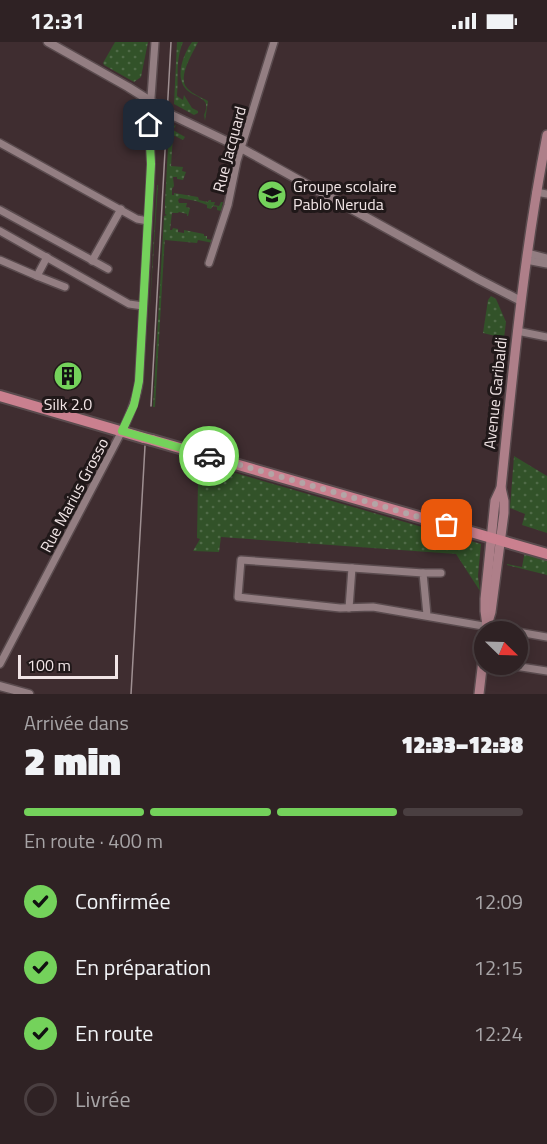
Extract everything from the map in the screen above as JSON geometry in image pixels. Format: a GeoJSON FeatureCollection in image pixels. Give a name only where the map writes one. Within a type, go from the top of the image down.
{"type":"FeatureCollection","features":[{"type":"Feature","properties":{"kind":"main road","name":"Avenue Garibaldi"},"geometry":{"type":"LineString","coordinates":[[486,621],[484,611],[496,540],[495,501],[501,488],[517,331],[536,192],[547,135]]}},
{"type":"Feature","properties":{"kind":"main road"},"geometry":{"type":"LineString","coordinates":[[0,396],[547,554]]}},
{"type":"Feature","properties":{"kind":"main road"},"geometry":{"type":"LineString","coordinates":[[480,694],[482,675]]}},
{"type":"Feature","properties":{"kind":"street"},"geometry":{"type":"LineString","coordinates":[[48,42],[152,102],[179,114],[196,126],[241,148],[521,301]]}},
{"type":"Feature","properties":{"kind":"street","name":"Rue Marius Grosso"},"geometry":{"type":"LineString","coordinates":[[0,664],[134,405],[138,388],[143,306],[151,164],[149,125],[156,42]]}},
{"type":"Feature","properties":{"kind":"street","name":"Rue Jacquard"},"geometry":{"type":"LineString","coordinates":[[209,263],[228,206],[237,161],[274,42]]}},
{"type":"Feature","properties":{"kind":"street"},"geometry":{"type":"LineString","coordinates":[[0,143],[137,219],[148,221]]}},
{"type":"Feature","properties":{"kind":"street"},"geometry":{"type":"LineString","coordinates":[[536,192],[547,194]]}},
{"type":"Feature","properties":{"kind":"street"},"geometry":{"type":"LineString","coordinates":[[92,261],[121,209]]}},
{"type":"Feature","properties":{"kind":"street"},"geometry":{"type":"LineString","coordinates":[[0,210],[108,269]]}},
{"type":"Feature","properties":{"kind":"street"},"geometry":{"type":"LineString","coordinates":[[0,231],[129,304],[143,306]]}},
{"type":"Feature","properties":{"kind":"street"},"geometry":{"type":"LineString","coordinates":[[37,276],[46,257]]}},
{"type":"Feature","properties":{"kind":"street"},"geometry":{"type":"LineString","coordinates":[[527,257],[547,258]]}},
{"type":"Feature","properties":{"kind":"street"},"geometry":{"type":"LineString","coordinates":[[527,257],[547,264]]}},
{"type":"Feature","properties":{"kind":"street"},"geometry":{"type":"LineString","coordinates":[[0,260],[65,287]]}},
{"type":"Feature","properties":{"kind":"street"},"geometry":{"type":"LineString","coordinates":[[517,331],[547,338]]}},
{"type":"Feature","properties":{"kind":"street"},"geometry":{"type":"LineString","coordinates":[[441,573],[241,560],[238,597],[340,608],[373,607],[427,615],[474,626]]}},
{"type":"Feature","properties":{"kind":"street"},"geometry":{"type":"LineString","coordinates":[[349,608],[352,568]]}},
{"type":"Feature","properties":{"kind":"street"},"geometry":{"type":"LineString","coordinates":[[423,573],[427,615]]}},
{"type":"Feature","properties":{"kind":"street"},"geometry":{"type":"LineString","coordinates":[[528,634],[547,637]]}},
{"type":"Feature","properties":{"kind":"street"},"geometry":{"type":"LineString","coordinates":[[528,668],[547,671]]}},
{"type":"Feature","properties":{"kind":"street"},"geometry":{"type":"LineString","coordinates":[[0,688],[8,694]]}},
{"type":"Feature","properties":{"kind":"street"},"geometry":{"type":"LineString","coordinates":[[0,688],[29,694]]}},
{"type":"Feature","properties":{"kind":"green space"},"geometry":{"type":"Polygon","coordinates":[[[115,42],[148,42],[141,77],[134,82],[103,63],[115,42]]]}},
{"type":"Feature","properties":{"kind":"green space"},"geometry":{"type":"Polygon","coordinates":[[[177,42],[183,42],[178,63],[177,96],[183,100],[184,95],[192,108],[198,111],[194,115],[174,104],[177,42]]]}},
{"type":"Feature","properties":{"kind":"green space"},"geometry":{"type":"Polygon","coordinates":[[[192,42],[198,42],[187,65],[184,83],[191,92],[208,101],[205,121],[206,104],[185,88],[181,77],[184,58],[192,42]]]}},
{"type":"Feature","properties":{"kind":"green space"},"geometry":{"type":"Polygon","coordinates":[[[171,122],[174,126],[176,125],[173,130],[185,137],[183,140],[173,135],[171,166],[183,167],[182,171],[186,172],[183,180],[173,177],[172,195],[174,193],[198,197],[199,200],[208,202],[211,200],[215,202],[214,205],[219,206],[223,202],[221,211],[217,210],[217,207],[213,206],[211,209],[196,201],[180,198],[179,203],[187,203],[186,207],[190,208],[188,216],[179,212],[172,213],[170,230],[178,229],[178,232],[184,233],[184,230],[204,234],[207,239],[214,238],[213,243],[198,240],[197,243],[165,240],[165,236],[155,407],[153,407],[164,216],[167,215],[165,214],[165,203],[171,122]]]}},
{"type":"Feature","properties":{"kind":"green space"},"geometry":{"type":"Polygon","coordinates":[[[157,185],[158,185],[148,335],[157,185]]]}},
{"type":"Feature","properties":{"kind":"green space"},"geometry":{"type":"Polygon","coordinates":[[[491,296],[496,299],[506,322],[504,338],[483,333],[488,300],[491,296]]]}},
{"type":"Feature","properties":{"kind":"green space"},"geometry":{"type":"Polygon","coordinates":[[[514,456],[547,476],[547,533],[522,525],[525,514],[510,508],[514,456]]]}},
{"type":"Feature","properties":{"kind":"green space"},"geometry":{"type":"Polygon","coordinates":[[[204,464],[481,544],[478,576],[480,591],[456,554],[221,537],[219,552],[193,551],[200,539],[197,538],[198,483],[203,483],[204,464]]]}},
{"type":"Feature","properties":{"kind":"green space"},"geometry":{"type":"Polygon","coordinates":[[[525,551],[547,557],[547,575],[507,565],[522,567],[525,551]]]}},
{"type":"Feature","properties":{"kind":"tram line"},"geometry":{"type":"LineString","coordinates":[[151,406],[171,42]]}},
{"type":"Feature","properties":{"kind":"tram line"},"geometry":{"type":"LineString","coordinates":[[131,694],[145,446]]}},
{"type":"Feature","properties":{"kind":"way so far"},"geometry":{"type":"LineString","coordinates":[[209,456],[447,525]]}},
{"type":"Feature","properties":{"kind":"place","name":"Groupe scolaire Pablo Neruda"},"geometry":{"type":"Point","coordinates":[272,195]}},
{"type":"Feature","properties":{"kind":"place","name":"Silk 2.0"},"geometry":{"type":"Point","coordinates":[68,376]}},
{"type":"Feature","properties":{"kind":"route"},"geometry":{"type":"LineString","coordinates":[[149,125],[151,164],[139,381],[134,405],[122,431],[209,456]]}}]}
